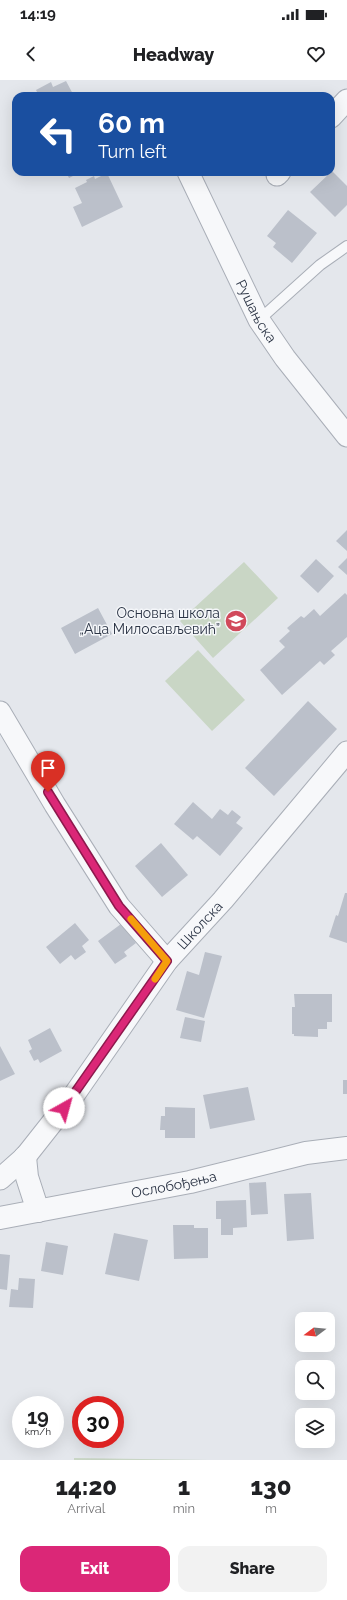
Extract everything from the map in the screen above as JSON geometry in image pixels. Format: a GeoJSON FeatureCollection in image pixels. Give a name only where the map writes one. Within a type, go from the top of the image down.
{"type":"FeatureCollection","features":[{"type":"Feature","properties":{"kind":"street"},"geometry":{"type":"LineString","coordinates":[[335,113],[347,100]]}},
{"type":"Feature","properties":{"kind":"street","name":"Рушањска"},"geometry":{"type":"LineString","coordinates":[[190,176],[259,320],[285,358],[347,436]]}},
{"type":"Feature","properties":{"kind":"street"},"geometry":{"type":"LineString","coordinates":[[0,712],[119,906],[167,961]]}},
{"type":"Feature","properties":{"kind":"street","name":"Школска"},"geometry":{"type":"LineString","coordinates":[[0,1179],[25,1157],[74,1095],[167,961],[223,900],[347,752]]}},
{"type":"Feature","properties":{"kind":"street","name":"Ослобођења"},"geometry":{"type":"LineString","coordinates":[[0,1218],[190,1182],[306,1153],[347,1148]]}},
{"type":"Feature","properties":{"kind":"street"},"geometry":{"type":"LineString","coordinates":[[25,1157],[27,1177],[38,1211]]}},
{"type":"Feature","properties":{"kind":"lane"},"geometry":{"type":"LineString","coordinates":[[259,320],[320,265],[347,246]]}},
{"type":"Feature","properties":{"kind":"green space"},"geometry":{"type":"Polygon","coordinates":[[[244,562],[278,598],[213,658],[180,621],[244,562]]]}},
{"type":"Feature","properties":{"kind":"green space"},"geometry":{"type":"Polygon","coordinates":[[[198,650],[245,700],[212,731],[165,681],[198,650]]]}},
{"type":"Feature","properties":{"kind":"green space"},"geometry":{"type":"Polygon","coordinates":[[[74,1458],[208,1460],[74,1460],[74,1458]]]}},
{"type":"Feature","properties":{"kind":"building"},"geometry":{"type":"Polygon","coordinates":[[[66,81],[72,92],[37,92],[36,90],[51,82],[53,87],[66,81]]]}},
{"type":"Feature","properties":{"kind":"building"},"geometry":{"type":"Polygon","coordinates":[[[335,174],[347,186],[347,205],[335,217],[310,192],[327,176],[335,176],[335,174]]]}},
{"type":"Feature","properties":{"kind":"building"},"geometry":{"type":"Polygon","coordinates":[[[94,176],[95,179],[101,176],[108,176],[123,207],[82,227],[73,207],[82,203],[75,188],[87,182],[86,180],[94,176]]]}},
{"type":"Feature","properties":{"kind":"building"},"geometry":{"type":"Polygon","coordinates":[[[288,210],[317,233],[292,263],[273,247],[276,243],[267,236],[288,210]]]}},
{"type":"Feature","properties":{"kind":"building"},"geometry":{"type":"Polygon","coordinates":[[[347,530],[347,551],[336,541],[347,530]]]}},
{"type":"Feature","properties":{"kind":"building"},"geometry":{"type":"Polygon","coordinates":[[[347,558],[347,575],[338,567],[347,558]]]}},
{"type":"Feature","properties":{"kind":"building"},"geometry":{"type":"Polygon","coordinates":[[[316,559],[334,576],[318,593],[300,576],[316,559]]]}},
{"type":"Feature","properties":{"kind":"building"},"geometry":{"type":"Polygon","coordinates":[[[345,593],[347,595],[347,637],[331,651],[335,655],[324,665],[320,661],[282,695],[260,670],[285,647],[279,641],[290,631],[287,628],[301,616],[304,618],[314,609],[320,616],[345,593]]]}},
{"type":"Feature","properties":{"kind":"building"},"geometry":{"type":"Polygon","coordinates":[[[98,608],[112,634],[75,654],[61,628],[98,608]]]}},
{"type":"Feature","properties":{"kind":"building"},"geometry":{"type":"Polygon","coordinates":[[[308,701],[337,729],[274,796],[245,768],[308,701]]]}},
{"type":"Feature","properties":{"kind":"building"},"geometry":{"type":"Polygon","coordinates":[[[193,802],[212,819],[220,809],[228,815],[232,810],[241,817],[236,823],[243,828],[220,856],[197,836],[193,840],[174,824],[193,802]]]}},
{"type":"Feature","properties":{"kind":"building"},"geometry":{"type":"Polygon","coordinates":[[[161,843],[188,875],[162,897],[135,866],[161,843]]]}},
{"type":"Feature","properties":{"kind":"building"},"geometry":{"type":"Polygon","coordinates":[[[345,893],[347,893],[347,943],[329,937],[336,915],[338,916],[345,893]]]}},
{"type":"Feature","properties":{"kind":"building"},"geometry":{"type":"Polygon","coordinates":[[[75,923],[89,940],[82,946],[86,952],[75,960],[71,955],[60,964],[46,947],[75,923]]]}},
{"type":"Feature","properties":{"kind":"building"},"geometry":{"type":"Polygon","coordinates":[[[121,924],[136,943],[124,952],[127,956],[115,964],[98,941],[121,924]]]}},
{"type":"Feature","properties":{"kind":"building"},"geometry":{"type":"Polygon","coordinates":[[[205,952],[222,956],[204,1018],[176,1010],[187,971],[199,975],[205,952]]]}},
{"type":"Feature","properties":{"kind":"building"},"geometry":{"type":"Polygon","coordinates":[[[294,994],[332,994],[332,1022],[327,1022],[327,1029],[318,1029],[318,1037],[294,1036],[294,1034],[292,1034],[292,1007],[295,1007],[294,994]]]}},
{"type":"Feature","properties":{"kind":"building"},"geometry":{"type":"Polygon","coordinates":[[[185,1017],[205,1021],[201,1042],[180,1038],[185,1017]]]}},
{"type":"Feature","properties":{"kind":"building"},"geometry":{"type":"Polygon","coordinates":[[[50,1028],[62,1051],[40,1063],[38,1059],[34,1061],[29,1051],[32,1049],[28,1040],[50,1028]]]}},
{"type":"Feature","properties":{"kind":"building"},"geometry":{"type":"Polygon","coordinates":[[[0,1046],[15,1074],[0,1081],[0,1046]]]}},
{"type":"Feature","properties":{"kind":"building"},"geometry":{"type":"Polygon","coordinates":[[[343,1080],[347,1080],[347,1094],[343,1094],[343,1080]]]}},
{"type":"Feature","properties":{"kind":"building"},"geometry":{"type":"Polygon","coordinates":[[[248,1087],[255,1120],[210,1129],[203,1095],[248,1087]]]}},
{"type":"Feature","properties":{"kind":"building"},"geometry":{"type":"Polygon","coordinates":[[[165,1107],[195,1108],[195,1138],[165,1138],[165,1130],[160,1130],[161,1116],[165,1116],[165,1107]]]}},
{"type":"Feature","properties":{"kind":"building"},"geometry":{"type":"Polygon","coordinates":[[[266,1182],[268,1214],[251,1215],[249,1183],[266,1182]]]}},
{"type":"Feature","properties":{"kind":"building"},"geometry":{"type":"Polygon","coordinates":[[[311,1193],[314,1239],[287,1241],[284,1194],[311,1193]]]}},
{"type":"Feature","properties":{"kind":"building"},"geometry":{"type":"Polygon","coordinates":[[[246,1200],[247,1227],[233,1228],[233,1235],[221,1235],[221,1219],[216,1219],[216,1201],[246,1200]]]}},
{"type":"Feature","properties":{"kind":"building"},"geometry":{"type":"Polygon","coordinates":[[[173,1225],[194,1225],[194,1228],[208,1228],[208,1258],[174,1259],[173,1225]]]}},
{"type":"Feature","properties":{"kind":"building"},"geometry":{"type":"Polygon","coordinates":[[[114,1233],[148,1240],[139,1281],[105,1274],[114,1233]]]}},
{"type":"Feature","properties":{"kind":"building"},"geometry":{"type":"Polygon","coordinates":[[[46,1242],[68,1246],[63,1275],[41,1271],[46,1242]]]}},
{"type":"Feature","properties":{"kind":"building"},"geometry":{"type":"Polygon","coordinates":[[[0,1254],[10,1255],[7,1290],[0,1289],[0,1254]]]}},
{"type":"Feature","properties":{"kind":"building"},"geometry":{"type":"Polygon","coordinates":[[[19,1278],[35,1279],[33,1308],[9,1307],[11,1289],[18,1290],[19,1278]]]}},
{"type":"Feature","properties":{"kind":"slow traffic"},"geometry":{"type":"LineString","coordinates":[[131,919],[167,961],[155,979]]}},
{"type":"Feature","properties":{"kind":"place","name":"Основна школа „Аца Милосављевић”"},"geometry":{"type":"Point","coordinates":[236,621]}},
{"type":"Feature","properties":{"kind":"route"},"geometry":{"type":"LineString","coordinates":[[48,792],[119,906],[167,961],[64,1108]]}}]}
